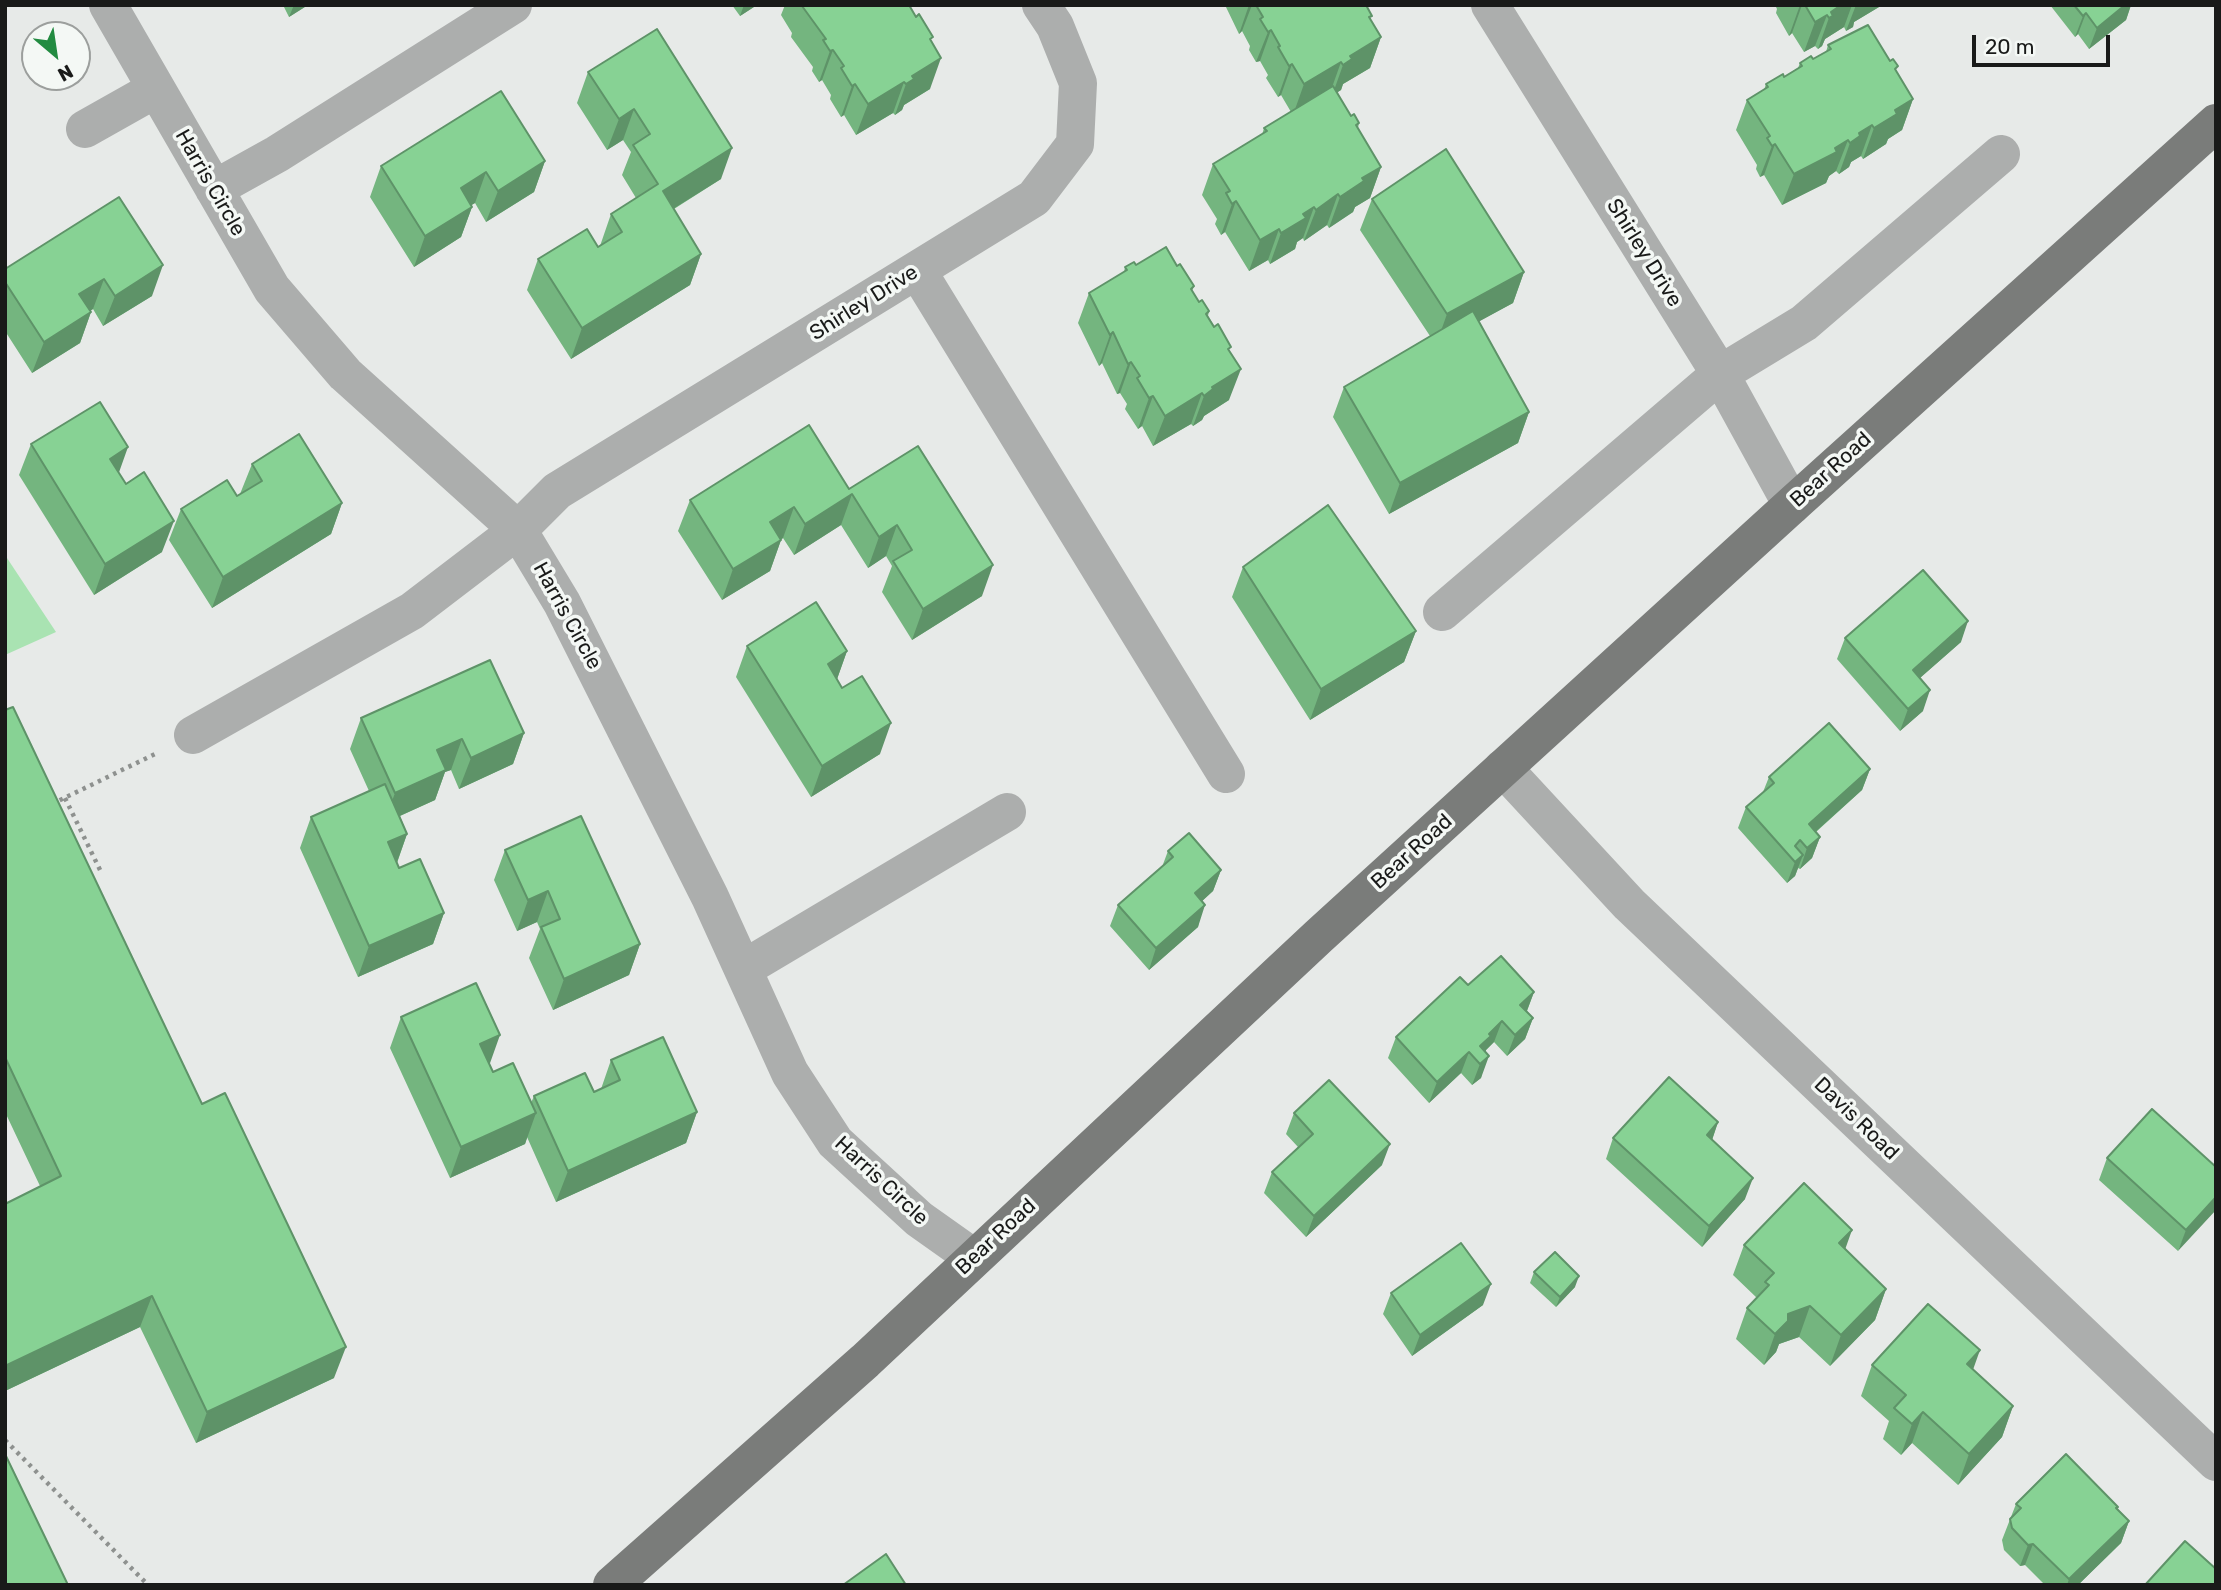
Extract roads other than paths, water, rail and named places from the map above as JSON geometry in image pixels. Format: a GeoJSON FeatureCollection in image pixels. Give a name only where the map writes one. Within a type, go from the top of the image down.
{"type":"FeatureCollection","features":[{"type":"Feature","properties":{"kind":"main road","name":"Bear Road"},"geometry":{"type":"LineString","coordinates":[[612,1585],[865,1361],[1319,936],[2216,123]]}},
{"type":"Feature","properties":{"kind":"street","name":"Harris Circle"},"geometry":{"type":"LineString","coordinates":[[108,5],[272,289],[345,374],[518,530],[569,615],[710,897],[790,1073],[835,1142],[919,1219],[974,1258]]}},
{"type":"Feature","properties":{"kind":"street"},"geometry":{"type":"LineString","coordinates":[[214,189],[277,155],[513,5]]}},
{"type":"Feature","properties":{"kind":"street","name":"Shirley Drive"},"geometry":{"type":"LineString","coordinates":[[193,736],[412,611],[518,530],[557,491],[1034,198],[1075,144],[1078,83],[1055,26],[1041,5]]}},
{"type":"Feature","properties":{"kind":"street","name":"Shirley Drive"},"geometry":{"type":"LineString","coordinates":[[1490,5],[1720,374],[1792,505]]}},
{"type":"Feature","properties":{"kind":"street"},"geometry":{"type":"LineString","coordinates":[[85,129],[156,89]]}},
{"type":"Feature","properties":{"kind":"street"},"geometry":{"type":"LineString","coordinates":[[1442,612],[1720,374],[1804,323],[2001,153]]}},
{"type":"Feature","properties":{"kind":"street"},"geometry":{"type":"LineString","coordinates":[[917,270],[1226,774]]}},
{"type":"Feature","properties":{"kind":"street","name":"Davis Road"},"geometry":{"type":"LineString","coordinates":[[1503,768],[1629,904],[2216,1462]]}},
{"type":"Feature","properties":{"kind":"street"},"geometry":{"type":"LineString","coordinates":[[743,970],[1007,812]]}}]}
